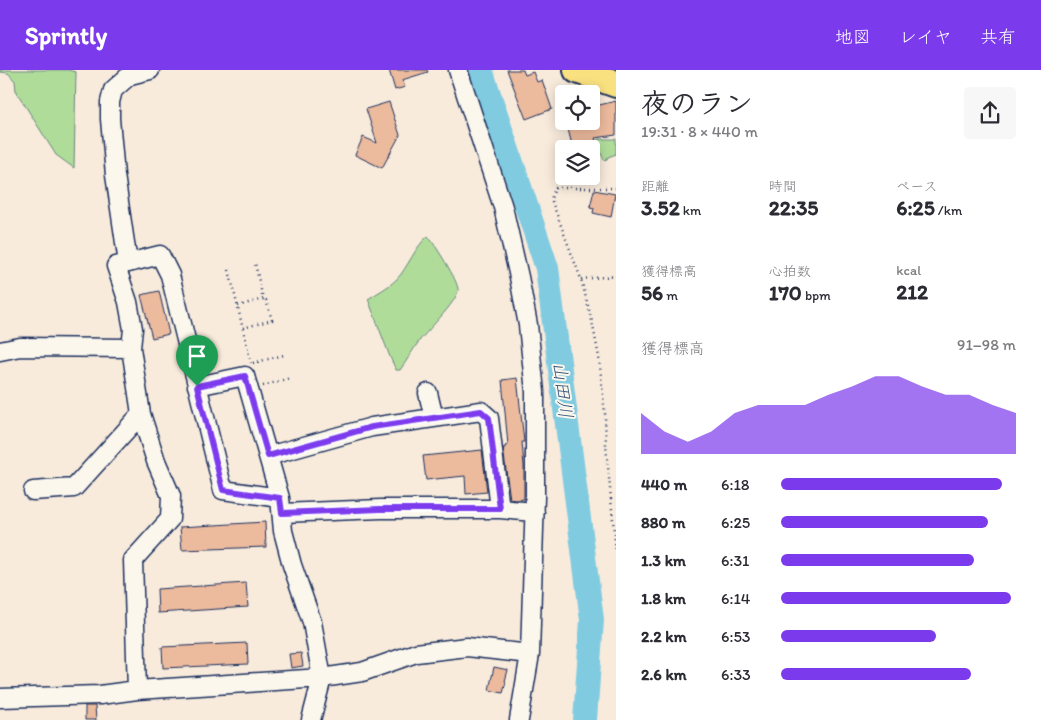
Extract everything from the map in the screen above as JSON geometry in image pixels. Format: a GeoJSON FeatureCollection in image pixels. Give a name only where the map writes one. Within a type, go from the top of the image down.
{"type":"FeatureCollection","features":[{"type":"Feature","properties":{"kind":"highway"},"geometry":{"type":"LineString","coordinates":[[577,70],[616,84]]}},
{"type":"Feature","properties":{"kind":"street"},"geometry":{"type":"LineString","coordinates":[[128,263],[116,175],[110,102],[113,90],[130,75],[150,70]]}},
{"type":"Feature","properties":{"kind":"street"},"geometry":{"type":"LineString","coordinates":[[458,70],[503,207],[528,325],[535,392],[535,512],[530,654],[519,720]]}},
{"type":"Feature","properties":{"kind":"street"},"geometry":{"type":"LineString","coordinates":[[137,690],[133,560],[170,519],[171,496],[156,461],[141,414],[131,348],[134,329],[128,302],[116,266],[160,255],[170,275],[223,490],[281,506],[380,509],[500,509],[535,512]]}},
{"type":"Feature","properties":{"kind":"street"},"geometry":{"type":"LineString","coordinates":[[0,356],[0,350],[20,347],[131,348]]}},
{"type":"Feature","properties":{"kind":"street"},"geometry":{"type":"LineString","coordinates":[[197,386],[245,376],[281,506],[283,531],[292,565],[312,622],[322,678],[311,720]]}},
{"type":"Feature","properties":{"kind":"street"},"geometry":{"type":"LineString","coordinates":[[428,393],[434,418]]}},
{"type":"Feature","properties":{"kind":"street"},"geometry":{"type":"LineString","coordinates":[[268,456],[372,427],[481,411],[489,418],[500,509]]}},
{"type":"Feature","properties":{"kind":"street"},"geometry":{"type":"LineString","coordinates":[[33,491],[74,488],[141,414]]}},
{"type":"Feature","properties":{"kind":"street"},"geometry":{"type":"LineString","coordinates":[[0,698],[100,695],[137,690],[322,678],[362,672],[416,654],[467,647],[530,654]]}},
{"type":"Feature","properties":{"kind":"path"},"geometry":{"type":"LineString","coordinates":[[616,188],[554,188],[551,199],[581,279],[592,321],[602,383],[616,553]]}},
{"type":"Feature","properties":{"kind":"path"},"geometry":{"type":"LineString","coordinates":[[243,328],[272,320],[266,300],[263,299],[255,263]]}},
{"type":"Feature","properties":{"kind":"path"},"geometry":{"type":"LineString","coordinates":[[229,270],[253,370]]}},
{"type":"Feature","properties":{"kind":"path"},"geometry":{"type":"LineString","coordinates":[[581,279],[616,276]]}},
{"type":"Feature","properties":{"kind":"path"},"geometry":{"type":"LineString","coordinates":[[238,306],[263,299]]}},
{"type":"Feature","properties":{"kind":"path"},"geometry":{"type":"LineString","coordinates":[[252,364],[284,355]]}},
{"type":"Feature","properties":{"kind":"path"},"geometry":{"type":"LineString","coordinates":[[257,387],[290,378]]}},
{"type":"Feature","properties":{"kind":"green space"},"geometry":{"type":"Polygon","coordinates":[[[0,70],[68,70],[76,72],[74,168],[56,155],[16,91],[15,81],[8,73],[0,72],[0,70]]]}},
{"type":"Feature","properties":{"kind":"green space"},"geometry":{"type":"Polygon","coordinates":[[[616,139],[616,154],[604,160],[600,151],[600,140],[597,140],[616,139]]]}},
{"type":"Feature","properties":{"kind":"green space"},"geometry":{"type":"Polygon","coordinates":[[[428,236],[451,271],[458,290],[452,302],[417,344],[400,370],[396,370],[368,299],[397,279],[428,236]]]}},
{"type":"Feature","properties":{"kind":"building"},"geometry":{"type":"Polygon","coordinates":[[[389,70],[427,70],[428,72],[402,80],[405,87],[395,90],[389,70]]]}},
{"type":"Feature","properties":{"kind":"building"},"geometry":{"type":"Polygon","coordinates":[[[507,70],[523,70],[525,75],[533,72],[537,82],[542,80],[552,109],[526,119],[507,70]]]}},
{"type":"Feature","properties":{"kind":"building"},"geometry":{"type":"Polygon","coordinates":[[[616,101],[616,135],[595,138],[596,140],[571,140],[568,130],[600,130],[600,105],[616,101]]]}},
{"type":"Feature","properties":{"kind":"building"},"geometry":{"type":"Polygon","coordinates":[[[389,102],[400,135],[382,168],[355,155],[363,137],[377,143],[366,109],[389,102]]]}},
{"type":"Feature","properties":{"kind":"building"},"geometry":{"type":"Polygon","coordinates":[[[594,190],[615,194],[611,217],[593,213],[594,208],[590,207],[594,190]]]}},
{"type":"Feature","properties":{"kind":"building"},"geometry":{"type":"Polygon","coordinates":[[[159,291],[169,334],[152,338],[141,295],[159,291]]]}},
{"type":"Feature","properties":{"kind":"building"},"geometry":{"type":"Polygon","coordinates":[[[517,378],[524,442],[522,442],[524,499],[515,500],[510,499],[503,448],[508,445],[502,380],[517,378]]]}},
{"type":"Feature","properties":{"kind":"building"},"geometry":{"type":"Polygon","coordinates":[[[482,450],[487,492],[466,494],[465,476],[426,480],[423,456],[482,450]]]}},
{"type":"Feature","properties":{"kind":"building"},"geometry":{"type":"Polygon","coordinates":[[[265,522],[266,547],[182,550],[180,527],[265,522]]]}},
{"type":"Feature","properties":{"kind":"building"},"geometry":{"type":"Polygon","coordinates":[[[246,583],[248,607],[158,613],[157,589],[246,583]]]}},
{"type":"Feature","properties":{"kind":"building"},"geometry":{"type":"Polygon","coordinates":[[[247,643],[248,664],[163,668],[162,647],[247,643]]]}},
{"type":"Feature","properties":{"kind":"building"},"geometry":{"type":"Polygon","coordinates":[[[301,653],[303,666],[291,668],[289,654],[301,653]]]}},
{"type":"Feature","properties":{"kind":"building"},"geometry":{"type":"Polygon","coordinates":[[[494,667],[508,670],[503,693],[489,690],[494,667]]]}},
{"type":"Feature","properties":{"kind":"building"},"geometry":{"type":"Polygon","coordinates":[[[85,706],[95,706],[96,720],[85,720],[85,706]]]}},
{"type":"Feature","properties":{"kind":"waterway","name":"山田川"},"geometry":{"type":"LineString","coordinates":[[481,70],[547,268],[592,620],[585,720]]}},
{"type":"Feature","properties":{"kind":"route"},"geometry":{"type":"LineString","coordinates":[[245,376],[268,456],[372,427],[481,411],[489,418],[500,509],[380,509],[282,513],[280,498],[223,490],[197,386],[245,376]]}}]}
